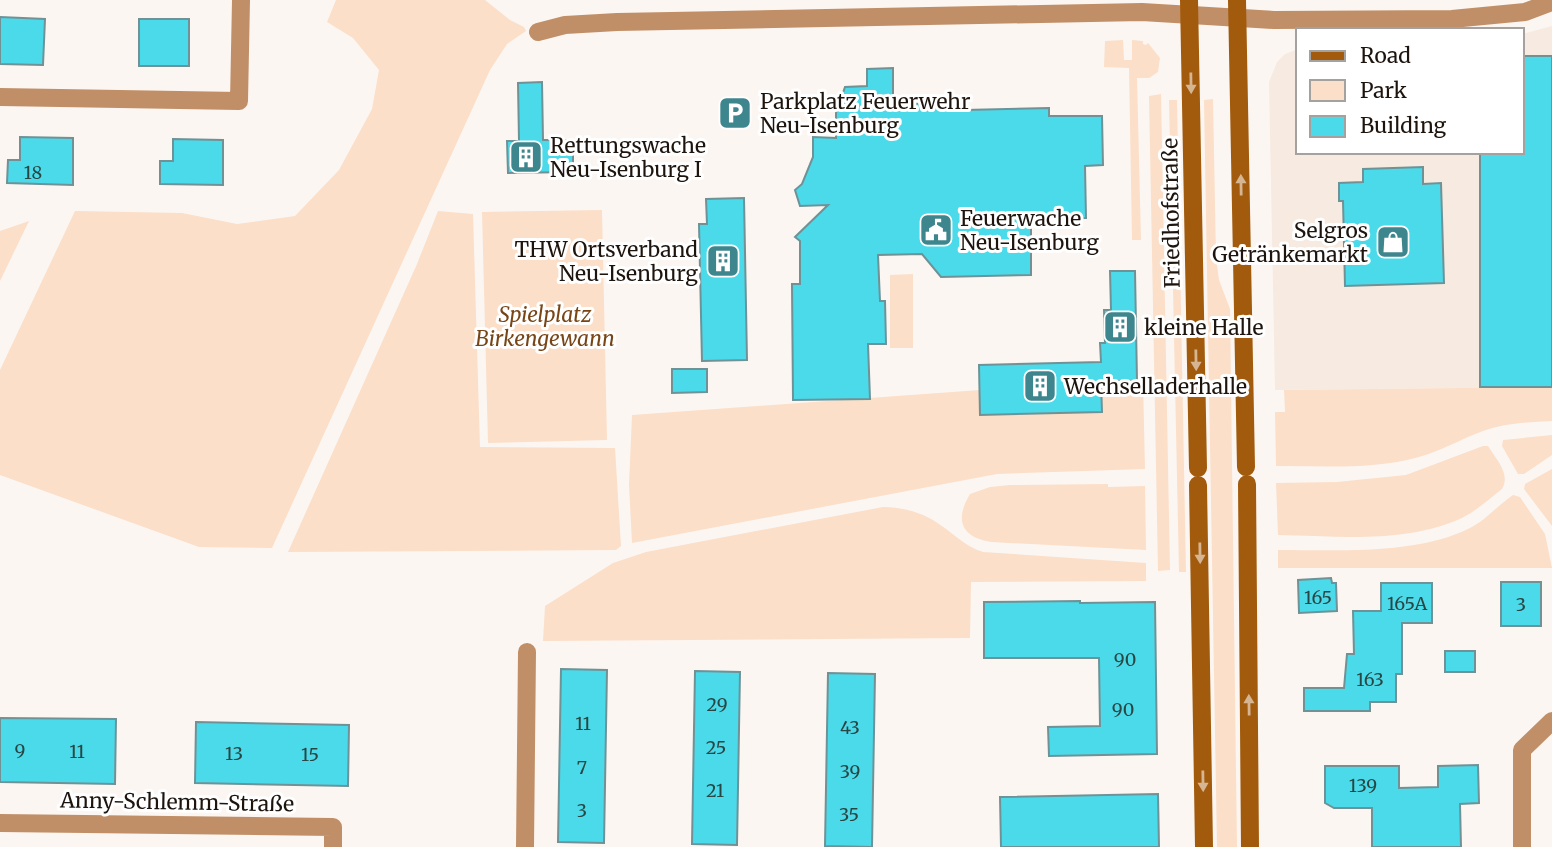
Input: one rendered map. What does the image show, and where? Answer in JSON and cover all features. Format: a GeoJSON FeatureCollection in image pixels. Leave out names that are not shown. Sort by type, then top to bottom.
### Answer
{"type":"FeatureCollection","features":[{"type":"Feature","properties":{"kind":"main road","name":"Friedhofstraße"},"geometry":{"type":"LineString","coordinates":[[1189,8],[1204,847]]}},
{"type":"Feature","properties":{"kind":"main road"},"geometry":{"type":"LineString","coordinates":[[1237,9],[1250,847]]}},
{"type":"Feature","properties":{"kind":"street"},"geometry":{"type":"LineString","coordinates":[[0,97],[239,101],[241,0]]}},
{"type":"Feature","properties":{"kind":"street"},"geometry":{"type":"LineString","coordinates":[[538,32],[565,25],[617,22],[1142,12],[1189,8],[1474,18],[1525,12],[1552,2]]}},
{"type":"Feature","properties":{"kind":"street"},"geometry":{"type":"LineString","coordinates":[[525,847],[527,652]]}},
{"type":"Feature","properties":{"kind":"street"},"geometry":{"type":"LineString","coordinates":[[1522,847],[1522,750],[1552,721]]}},
{"type":"Feature","properties":{"kind":"street","name":"Anny-Schlemm-Straße"},"geometry":{"type":"LineString","coordinates":[[0,823],[333,827],[333,847]]}},
{"type":"Feature","properties":{"kind":"shaded area"},"geometry":{"type":"Polygon","coordinates":[[[1552,26],[1552,387],[1275,390],[1269,82],[1277,62],[1285,54],[1296,50],[1296,154],[1524,154],[1524,33],[1552,26]]]}},
{"type":"Feature","properties":{"kind":"green space"},"geometry":{"type":"Polygon","coordinates":[[[336,0],[485,0],[526,31],[507,44],[490,70],[272,548],[199,547],[0,475],[0,370],[75,211],[182,213],[237,224],[295,216],[339,170],[372,109],[379,70],[353,38],[327,22],[336,0]]]}},
{"type":"Feature","properties":{"kind":"green space"},"geometry":{"type":"Polygon","coordinates":[[[1123,40],[1124,60],[1132,60],[1132,40],[1143,41],[1146,45],[1148,43],[1160,58],[1158,72],[1149,78],[1137,78],[1141,240],[1132,240],[1129,68],[1104,67],[1105,41],[1123,40]]]}},
{"type":"Feature","properties":{"kind":"green space"},"geometry":{"type":"Polygon","coordinates":[[[1161,94],[1170,570],[1158,571],[1149,96],[1161,94]]]}},
{"type":"Feature","properties":{"kind":"green space"},"geometry":{"type":"Polygon","coordinates":[[[1213,99],[1216,257],[1219,280],[1230,309],[1237,847],[1217,847],[1204,100],[1213,99]]]}},
{"type":"Feature","properties":{"kind":"green space"},"geometry":{"type":"Polygon","coordinates":[[[1169,100],[1177,100],[1186,572],[1179,572],[1169,100]]]}},
{"type":"Feature","properties":{"kind":"green space","name":"Spielplatz Birkengewann"},"geometry":{"type":"Polygon","coordinates":[[[602,210],[607,440],[488,443],[482,212],[602,210]]]}},
{"type":"Feature","properties":{"kind":"green space"},"geometry":{"type":"Polygon","coordinates":[[[438,211],[473,214],[480,447],[615,448],[621,546],[616,550],[288,552],[417,264],[438,211]]]}},
{"type":"Feature","properties":{"kind":"green space"},"geometry":{"type":"Polygon","coordinates":[[[29,221],[0,281],[0,231],[29,221]]]}},
{"type":"Feature","properties":{"kind":"green space"},"geometry":{"type":"Polygon","coordinates":[[[913,274],[913,348],[890,348],[890,275],[913,274]]]}},
{"type":"Feature","properties":{"kind":"green space"},"geometry":{"type":"Polygon","coordinates":[[[1101,381],[1143,381],[1145,469],[997,474],[632,543],[629,485],[632,415],[980,390],[981,415],[1101,412],[1101,381]]]}},
{"type":"Feature","properties":{"kind":"green space"},"geometry":{"type":"Polygon","coordinates":[[[1552,387],[1552,421],[1491,428],[1427,454],[1384,464],[1276,466],[1275,412],[1285,412],[1284,390],[1552,387]]]}},
{"type":"Feature","properties":{"kind":"green space"},"geometry":{"type":"Polygon","coordinates":[[[1552,435],[1552,455],[1524,474],[1518,474],[1502,446],[1503,440],[1552,435]]]}},
{"type":"Feature","properties":{"kind":"green space"},"geometry":{"type":"Polygon","coordinates":[[[1488,446],[1498,461],[1504,472],[1504,483],[1502,489],[1462,518],[1418,532],[1395,535],[1278,535],[1276,483],[1337,482],[1406,475],[1488,446]]]}},
{"type":"Feature","properties":{"kind":"green space"},"geometry":{"type":"Polygon","coordinates":[[[1552,469],[1552,526],[1524,489],[1525,484],[1552,469]]]}},
{"type":"Feature","properties":{"kind":"green space"},"geometry":{"type":"Polygon","coordinates":[[[1108,484],[1108,487],[1145,486],[1146,550],[991,542],[973,536],[963,526],[963,511],[970,494],[990,487],[1108,484]]]}},
{"type":"Feature","properties":{"kind":"green space"},"geometry":{"type":"Polygon","coordinates":[[[1513,495],[1520,497],[1545,534],[1552,568],[1278,568],[1278,550],[1376,549],[1426,543],[1449,537],[1476,525],[1513,495]]]}},
{"type":"Feature","properties":{"kind":"green space"},"geometry":{"type":"Polygon","coordinates":[[[883,507],[924,515],[983,552],[1146,563],[1146,581],[971,582],[970,638],[543,641],[545,606],[613,563],[646,552],[883,507]]]}},
{"type":"Feature","properties":{"kind":"building"},"geometry":{"type":"Polygon","coordinates":[[[0,17],[45,19],[43,65],[0,64],[0,17]]]}},
{"type":"Feature","properties":{"kind":"building"},"geometry":{"type":"Polygon","coordinates":[[[139,19],[189,19],[189,66],[139,66],[139,19]]]}},
{"type":"Feature","properties":{"kind":"building"},"geometry":{"type":"Polygon","coordinates":[[[1524,56],[1552,56],[1552,387],[1480,387],[1480,154],[1524,154],[1524,56]]]}},
{"type":"Feature","properties":{"kind":"building"},"geometry":{"type":"Polygon","coordinates":[[[893,68],[893,104],[963,103],[964,110],[1049,108],[1049,116],[1102,116],[1103,165],[1085,166],[1086,218],[1031,219],[1031,275],[941,277],[922,254],[878,255],[880,301],[885,301],[886,344],[868,344],[870,399],[793,400],[792,284],[800,284],[800,241],[795,237],[828,205],[800,206],[795,190],[802,184],[813,157],[813,137],[836,138],[836,113],[845,87],[867,86],[867,69],[893,68]]]}},
{"type":"Feature","properties":{"kind":"building"},"geometry":{"type":"Polygon","coordinates":[[[542,82],[543,140],[573,140],[573,172],[508,173],[507,141],[519,141],[518,83],[542,82]]]}},
{"type":"Feature","properties":{"kind":"building"},"geometry":{"type":"Polygon","coordinates":[[[20,137],[73,138],[73,185],[7,183],[8,160],[20,160],[20,137]]]}},
{"type":"Feature","properties":{"kind":"building"},"geometry":{"type":"Polygon","coordinates":[[[173,139],[223,140],[223,185],[160,184],[160,161],[173,161],[173,139]]]}},
{"type":"Feature","properties":{"kind":"building","name":"Selgros Getränkemarkt"},"geometry":{"type":"Polygon","coordinates":[[[1423,167],[1423,184],[1441,183],[1444,283],[1345,286],[1343,201],[1339,201],[1339,183],[1363,182],[1363,169],[1423,167]]]}},
{"type":"Feature","properties":{"kind":"building","name":"THW Ortsverband Neu-Isenburg"},"geometry":{"type":"Polygon","coordinates":[[[744,198],[747,360],[702,361],[699,224],[707,224],[706,199],[744,198]]]}},
{"type":"Feature","properties":{"kind":"building","name":"Wechselladerhalle"},"geometry":{"type":"Polygon","coordinates":[[[1110,271],[1135,271],[1137,381],[1101,381],[1102,412],[980,415],[979,365],[1101,362],[1100,343],[1105,343],[1104,310],[1111,310],[1110,271]]]}},
{"type":"Feature","properties":{"kind":"building"},"geometry":{"type":"Polygon","coordinates":[[[672,369],[707,369],[707,392],[672,393],[672,369]]]}},
{"type":"Feature","properties":{"kind":"building"},"geometry":{"type":"Polygon","coordinates":[[[1331,578],[1332,583],[1336,583],[1337,611],[1299,613],[1298,580],[1331,578]]]}},
{"type":"Feature","properties":{"kind":"building"},"geometry":{"type":"Polygon","coordinates":[[[1501,582],[1541,582],[1541,626],[1501,626],[1501,582]]]}},
{"type":"Feature","properties":{"kind":"building"},"geometry":{"type":"Polygon","coordinates":[[[1381,583],[1432,583],[1432,623],[1402,623],[1402,674],[1396,674],[1396,702],[1370,702],[1370,711],[1304,711],[1304,688],[1344,688],[1347,654],[1354,654],[1353,611],[1381,611],[1381,583]]]}},
{"type":"Feature","properties":{"kind":"building"},"geometry":{"type":"Polygon","coordinates":[[[984,602],[1155,602],[1157,754],[1049,756],[1048,727],[1100,726],[1099,658],[984,658],[984,602]]]}},
{"type":"Feature","properties":{"kind":"building"},"geometry":{"type":"Polygon","coordinates":[[[1445,651],[1475,651],[1475,672],[1445,672],[1445,651]]]}},
{"type":"Feature","properties":{"kind":"building"},"geometry":{"type":"Polygon","coordinates":[[[561,669],[607,670],[604,843],[558,842],[561,669]]]}},
{"type":"Feature","properties":{"kind":"building"},"geometry":{"type":"Polygon","coordinates":[[[695,671],[740,672],[737,845],[692,844],[695,671]]]}},
{"type":"Feature","properties":{"kind":"building"},"geometry":{"type":"Polygon","coordinates":[[[828,673],[875,674],[872,847],[825,846],[828,673]]]}},
{"type":"Feature","properties":{"kind":"building"},"geometry":{"type":"Polygon","coordinates":[[[0,718],[116,719],[115,784],[0,782],[0,718]]]}},
{"type":"Feature","properties":{"kind":"building"},"geometry":{"type":"Polygon","coordinates":[[[196,722],[349,725],[348,786],[195,783],[196,722]]]}},
{"type":"Feature","properties":{"kind":"building"},"geometry":{"type":"Polygon","coordinates":[[[1478,765],[1479,803],[1460,804],[1461,847],[1372,847],[1372,808],[1334,808],[1325,803],[1325,766],[1399,766],[1399,788],[1438,787],[1438,766],[1478,765]]]}},
{"type":"Feature","properties":{"kind":"building"},"geometry":{"type":"Polygon","coordinates":[[[1158,794],[1159,847],[1001,847],[1000,797],[1158,794]]]}},
{"type":"Feature","properties":{"kind":"place","name":"Parkplatz Feuerwehr Neu-Isenburg"},"geometry":{"type":"Point","coordinates":[735,113]}},
{"type":"Feature","properties":{"kind":"place","name":"Rettungswache Neu-Isenburg I"},"geometry":{"type":"Point","coordinates":[526,157]}},
{"type":"Feature","properties":{"kind":"place","name":"Feuerwache Neu-Isenburg"},"geometry":{"type":"Point","coordinates":[936,230]}},
{"type":"Feature","properties":{"kind":"place","name":"Selgros Getränkemarkt"},"geometry":{"type":"Point","coordinates":[1393,242]}},
{"type":"Feature","properties":{"kind":"place","name":"THW Ortsverband Neu-Isenburg"},"geometry":{"type":"Point","coordinates":[723,261]}},
{"type":"Feature","properties":{"kind":"place","name":"kleine Halle"},"geometry":{"type":"Point","coordinates":[1120,327]}},
{"type":"Feature","properties":{"kind":"place","name":"Wechselladerhalle"},"geometry":{"type":"Point","coordinates":[1040,386]}}]}
